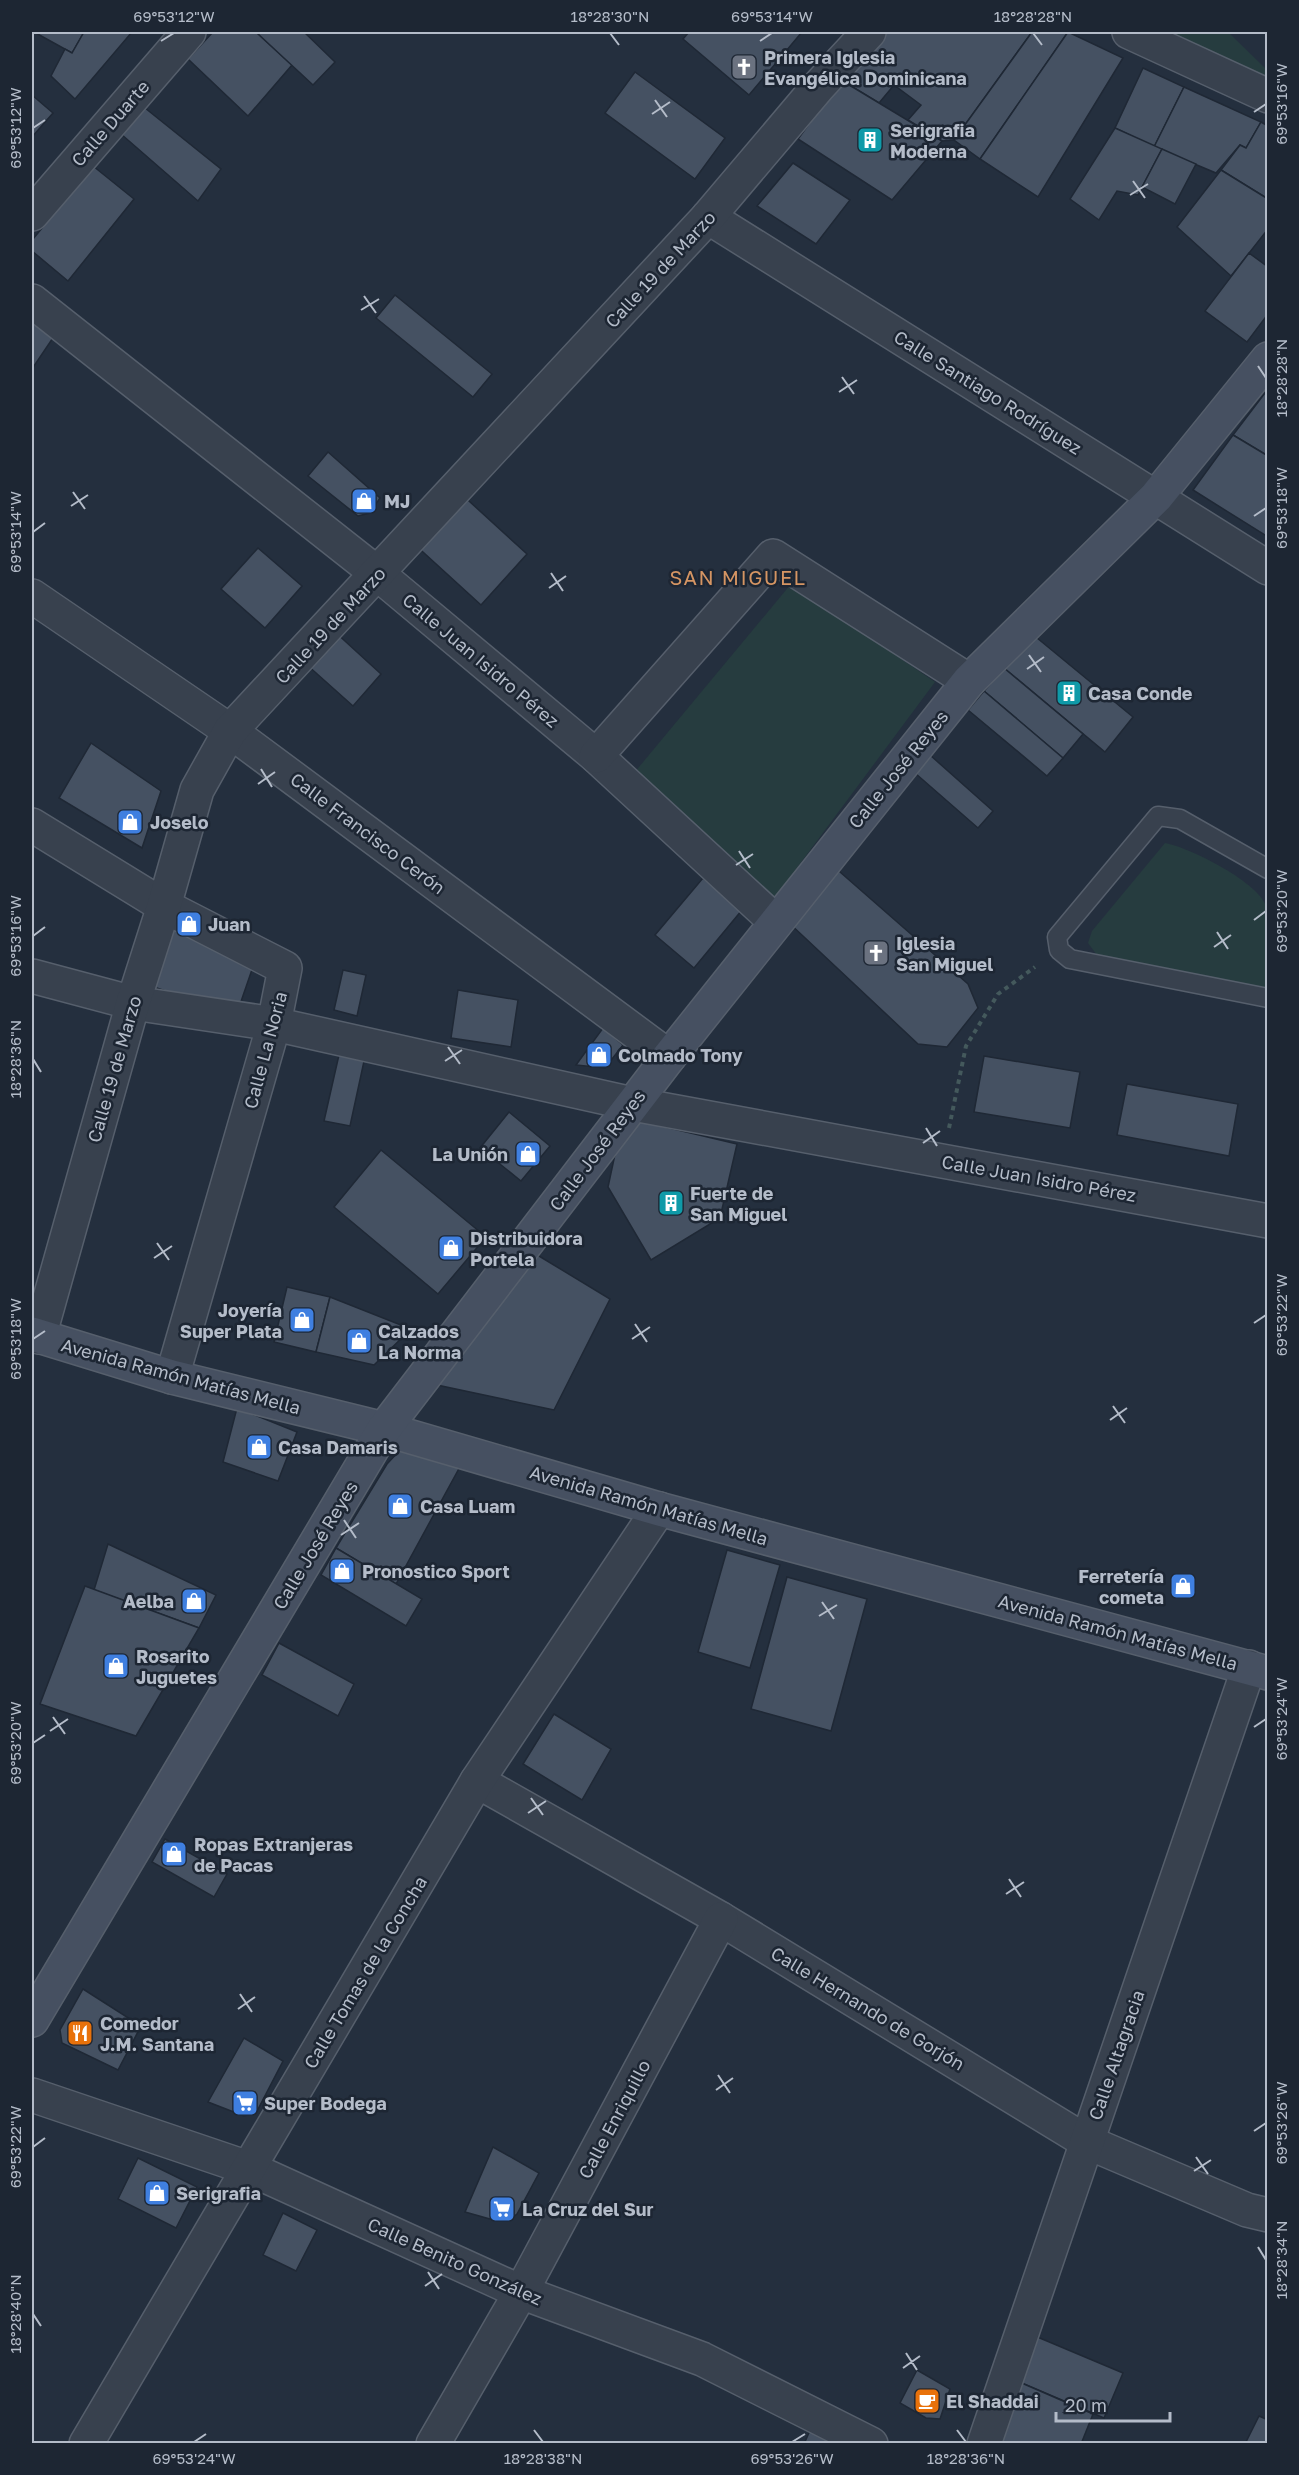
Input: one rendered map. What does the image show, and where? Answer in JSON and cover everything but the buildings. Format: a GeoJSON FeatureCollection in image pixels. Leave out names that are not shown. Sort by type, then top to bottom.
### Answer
{"type":"FeatureCollection","features":[{"type":"Feature","properties":{"kind":"main road","name":"Calle José Reyes"},"geometry":{"type":"LineString","coordinates":[[32,2020],[384,1429],[669,1057],[969,681],[1156,497],[1268,359]]}},
{"type":"Feature","properties":{"kind":"main road","name":"Avenida Ramón Matías Mella"},"geometry":{"type":"LineString","coordinates":[[34,1342],[384,1429],[658,1509],[1258,1670]]}},
{"type":"Feature","properties":{"kind":"street","name":"Calle Duarte"},"geometry":{"type":"LineString","coordinates":[[32,214],[189,32]]}},
{"type":"Feature","properties":{"kind":"street","name":"Calle 19 de Marzo"},"geometry":{"type":"LineString","coordinates":[[34,1342],[197,790],[230,731],[708,217],[818,87],[869,32]]}},
{"type":"Feature","properties":{"kind":"street"},"geometry":{"type":"LineString","coordinates":[[1129,32],[1268,96]]}},
{"type":"Feature","properties":{"kind":"street","name":"Calle Santiago Rodríguez"},"geometry":{"type":"LineString","coordinates":[[708,217],[1268,568]]}},
{"type":"Feature","properties":{"kind":"street","name":"Calle Juan Isidro Pérez"},"geometry":{"type":"LineString","coordinates":[[32,301],[378,574],[596,756],[776,922]]}},
{"type":"Feature","properties":{"kind":"street"},"geometry":{"type":"LineString","coordinates":[[596,756],[772,556],[969,681]]}},
{"type":"Feature","properties":{"kind":"street","name":"Calle Francisco Cerón"},"geometry":{"type":"LineString","coordinates":[[32,596],[230,731],[669,1057]]}},
{"type":"Feature","properties":{"kind":"street","name":"Calle La Noria"},"geometry":{"type":"LineString","coordinates":[[32,825],[164,906],[285,968],[274,1024],[172,1377]]}},
{"type":"Feature","properties":{"kind":"street","name":"Calle Juan Isidro Pérez"},"geometry":{"type":"LineString","coordinates":[[32,976],[133,1003],[274,1024],[633,1104],[943,1161],[1267,1214]]}},
{"type":"Feature","properties":{"kind":"street","name":"Calle Tomas de la Concha"},"geometry":{"type":"LineString","coordinates":[[86,2444],[477,1781],[658,1509]]}},
{"type":"Feature","properties":{"kind":"street","name":"Calle Altagracia"},"geometry":{"type":"LineString","coordinates":[[984,2444],[1087,2142],[1258,1670]]}},
{"type":"Feature","properties":{"kind":"street","name":"Calle Hernando de Gorjón"},"geometry":{"type":"LineString","coordinates":[[477,1781],[721,1919],[1087,2142],[1247,2210],[1268,2215]]}},
{"type":"Feature","properties":{"kind":"street","name":"Calle Enriquillo"},"geometry":{"type":"LineString","coordinates":[[433,2444],[521,2292],[721,1919]]}},
{"type":"Feature","properties":{"kind":"street","name":"Calle Benito González"},"geometry":{"type":"LineString","coordinates":[[32,2095],[248,2168],[521,2292],[702,2359],[871,2444]]}},
{"type":"Feature","properties":{"kind":"lane"},"geometry":{"type":"LineString","coordinates":[[1268,869],[1180,819],[1158,816],[1057,937],[1059,950],[1070,959],[1268,998]]}},
{"type":"Feature","properties":{"kind":"path"},"geometry":{"type":"LineString","coordinates":[[943,1161],[966,1047],[998,994],[1059,950]]}},
{"type":"Feature","properties":{"kind":"green space"},"geometry":{"type":"Polygon","coordinates":[[[1160,32],[1228,32],[1267,70],[1267,84],[1160,32]]]}},
{"type":"Feature","properties":{"kind":"green space"},"geometry":{"type":"Polygon","coordinates":[[[791,584],[935,682],[773,900],[634,773],[791,584]]]}},
{"type":"Feature","properties":{"kind":"green space"},"geometry":{"type":"Polygon","coordinates":[[[1165,843],[1190,851],[1224,868],[1253,889],[1262,899],[1267,909],[1269,927],[1267,988],[1260,990],[1097,955],[1088,943],[1092,931],[1165,843]]]}},
{"type":"Feature","properties":{"kind":"place","name":"Primera Iglesia Evangélica Dominicana"},"geometry":{"type":"Point","coordinates":[744,67]}},
{"type":"Feature","properties":{"kind":"place","name":"Serigrafia Moderna"},"geometry":{"type":"Point","coordinates":[870,140]}},
{"type":"Feature","properties":{"kind":"place","name":"MJ"},"geometry":{"type":"Point","coordinates":[364,501]}},
{"type":"Feature","properties":{"kind":"place","name":"Casa Conde"},"geometry":{"type":"Point","coordinates":[1069,693]}},
{"type":"Feature","properties":{"kind":"place","name":"Joselo"},"geometry":{"type":"Point","coordinates":[130,822]}},
{"type":"Feature","properties":{"kind":"place","name":"Juan"},"geometry":{"type":"Point","coordinates":[189,924]}},
{"type":"Feature","properties":{"kind":"place","name":"Iglesia San Miguel"},"geometry":{"type":"Point","coordinates":[876,953]}},
{"type":"Feature","properties":{"kind":"place","name":"Colmado Tony"},"geometry":{"type":"Point","coordinates":[599,1055]}},
{"type":"Feature","properties":{"kind":"place","name":"La Unión"},"geometry":{"type":"Point","coordinates":[528,1154]}},
{"type":"Feature","properties":{"kind":"place","name":"Fuerte de San Miguel"},"geometry":{"type":"Point","coordinates":[671,1203]}},
{"type":"Feature","properties":{"kind":"place","name":"Distribuidora Portela"},"geometry":{"type":"Point","coordinates":[451,1248]}},
{"type":"Feature","properties":{"kind":"place","name":"Joyería Super Plata"},"geometry":{"type":"Point","coordinates":[302,1320]}},
{"type":"Feature","properties":{"kind":"place","name":"Calzados La Norma"},"geometry":{"type":"Point","coordinates":[359,1341]}},
{"type":"Feature","properties":{"kind":"place","name":"Casa Damaris"},"geometry":{"type":"Point","coordinates":[259,1447]}},
{"type":"Feature","properties":{"kind":"place","name":"Casa Luam"},"geometry":{"type":"Point","coordinates":[400,1506]}},
{"type":"Feature","properties":{"kind":"place","name":"Pronostico Sport"},"geometry":{"type":"Point","coordinates":[342,1571]}},
{"type":"Feature","properties":{"kind":"place","name":"Ferretería cometa"},"geometry":{"type":"Point","coordinates":[1183,1586]}},
{"type":"Feature","properties":{"kind":"place","name":"Aelba"},"geometry":{"type":"Point","coordinates":[194,1601]}},
{"type":"Feature","properties":{"kind":"place","name":"Rosarito Juguetes"},"geometry":{"type":"Point","coordinates":[116,1666]}},
{"type":"Feature","properties":{"kind":"place","name":"Ropas Extranjeras de Pacas"},"geometry":{"type":"Point","coordinates":[174,1854]}},
{"type":"Feature","properties":{"kind":"place","name":"Comedor J.M. Santana"},"geometry":{"type":"Point","coordinates":[80,2033]}},
{"type":"Feature","properties":{"kind":"place","name":"Super Bodega"},"geometry":{"type":"Point","coordinates":[245,2103]}},
{"type":"Feature","properties":{"kind":"place","name":"Serigrafia"},"geometry":{"type":"Point","coordinates":[157,2193]}},
{"type":"Feature","properties":{"kind":"place","name":"La Cruz del Sur"},"geometry":{"type":"Point","coordinates":[502,2209]}},
{"type":"Feature","properties":{"kind":"place","name":"El Shaddai"},"geometry":{"type":"Point","coordinates":[927,2401]}},
{"type":"Feature","properties":{"kind":"district","name":"SAN MIGUEL"},"geometry":{"type":"Point","coordinates":[738,577]}}]}
